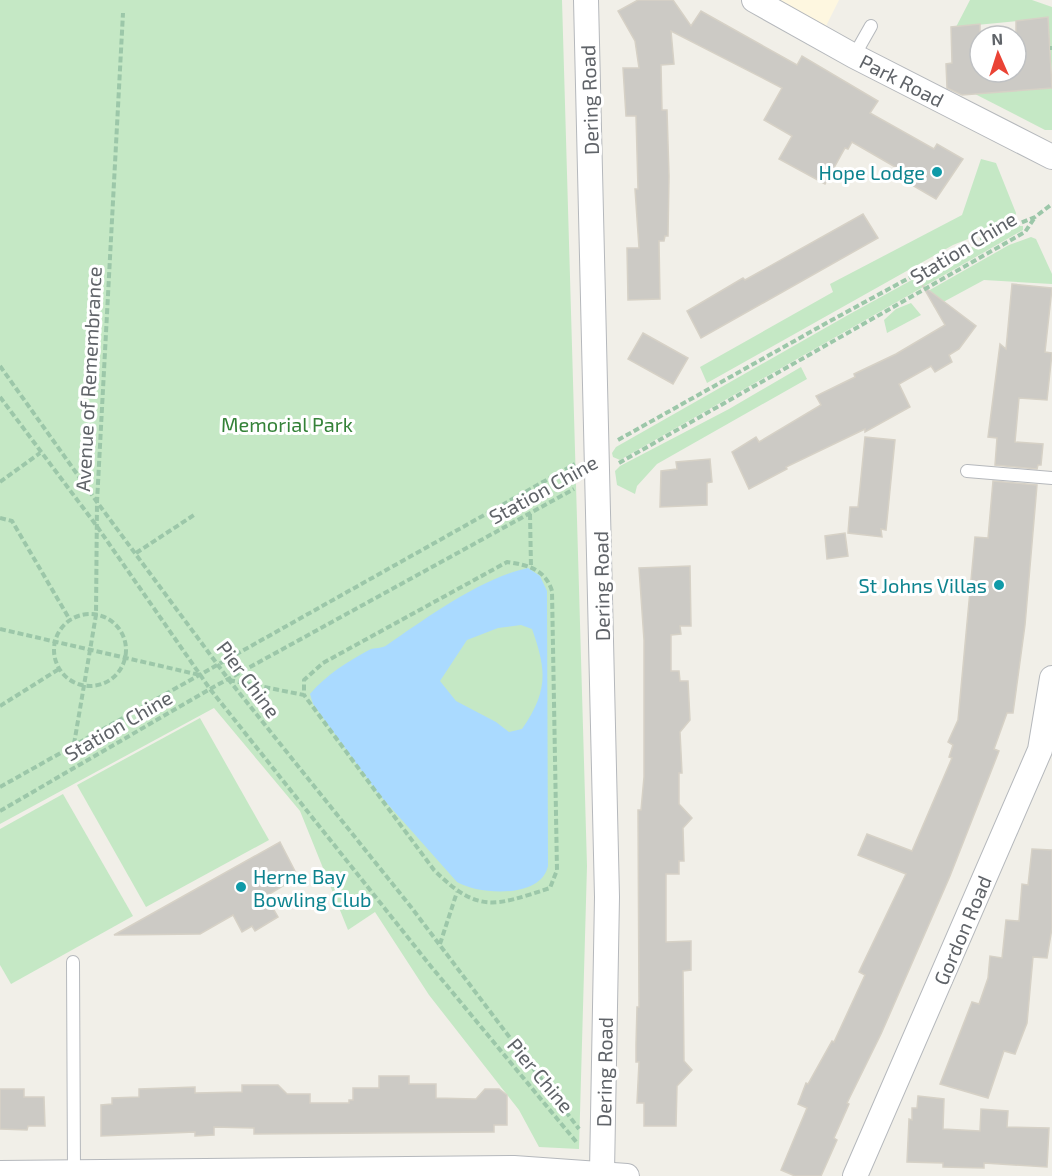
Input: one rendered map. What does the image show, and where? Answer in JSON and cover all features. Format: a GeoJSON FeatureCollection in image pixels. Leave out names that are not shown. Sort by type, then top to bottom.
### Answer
{"type":"FeatureCollection","features":[{"type":"Feature","properties":{"kind":"street","name":"Dering Road"},"geometry":{"type":"LineString","coordinates":[[586,0],[599,451],[607,897],[602,1172]]}},
{"type":"Feature","properties":{"kind":"street","name":"Park Road"},"geometry":{"type":"LineString","coordinates":[[754,0],[854,56],[1052,157]]}},
{"type":"Feature","properties":{"kind":"street","name":"Gordon Road"},"geometry":{"type":"LineString","coordinates":[[855,1176],[1040,750],[1052,678]]}},
{"type":"Feature","properties":{"kind":"street"},"geometry":{"type":"LineString","coordinates":[[0,1173],[514,1168],[602,1172],[627,1176]]}},
{"type":"Feature","properties":{"kind":"lane"},"geometry":{"type":"LineString","coordinates":[[854,56],[871,26]]}},
{"type":"Feature","properties":{"kind":"lane"},"geometry":{"type":"LineString","coordinates":[[967,471],[1052,478]]}},
{"type":"Feature","properties":{"kind":"lane"},"geometry":{"type":"LineString","coordinates":[[73,962],[74,1172]]}},
{"type":"Feature","properties":{"kind":"path","name":"Avenue of Remembrance"},"geometry":{"type":"LineString","coordinates":[[74,745],[96,615],[97,502],[123,14]]}},
{"type":"Feature","properties":{"kind":"path"},"geometry":{"type":"LineString","coordinates":[[1035,216],[1052,204]]}},
{"type":"Feature","properties":{"kind":"path","name":"Station Chine"},"geometry":{"type":"LineString","coordinates":[[0,787],[966,247],[1035,216]]}},
{"type":"Feature","properties":{"kind":"path","name":"Station Chine"},"geometry":{"type":"LineString","coordinates":[[0,811],[210,689],[598,475],[1025,232],[1035,216]]}},
{"type":"Feature","properties":{"kind":"path","name":"Pier Chine"},"geometry":{"type":"LineString","coordinates":[[0,366],[229,680],[440,944],[584,1135]]}},
{"type":"Feature","properties":{"kind":"path","name":"Pier Chine"},"geometry":{"type":"LineString","coordinates":[[0,397],[96,525],[210,689],[429,964],[602,1172]]}},
{"type":"Feature","properties":{"kind":"path"},"geometry":{"type":"LineString","coordinates":[[0,482],[40,453]]}},
{"type":"Feature","properties":{"kind":"path"},"geometry":{"type":"LineString","coordinates":[[530,513],[531,567]]}},
{"type":"Feature","properties":{"kind":"path"},"geometry":{"type":"LineString","coordinates":[[136,553],[194,515]]}},
{"type":"Feature","properties":{"kind":"path"},"geometry":{"type":"LineString","coordinates":[[0,518],[12,521],[70,620]]}},
{"type":"Feature","properties":{"kind":"path"},"geometry":{"type":"LineString","coordinates":[[507,562],[531,567],[549,579],[552,591],[557,870],[550,888],[517,899],[487,904],[457,892],[434,870],[304,695],[304,680],[323,663],[507,562]]}},
{"type":"Feature","properties":{"kind":"path"},"geometry":{"type":"LineString","coordinates":[[87,614],[96,615],[116,625],[123,635],[125,658],[114,677],[105,683],[84,686],[73,682],[59,669],[54,654],[55,642],[70,620],[87,614]]}},
{"type":"Feature","properties":{"kind":"path"},"geometry":{"type":"LineString","coordinates":[[0,629],[200,675]]}},
{"type":"Feature","properties":{"kind":"path"},"geometry":{"type":"LineString","coordinates":[[0,706],[59,669]]}},
{"type":"Feature","properties":{"kind":"path"},"geometry":{"type":"LineString","coordinates":[[229,680],[304,695]]}},
{"type":"Feature","properties":{"kind":"path"},"geometry":{"type":"LineString","coordinates":[[440,944],[457,892]]}},
{"type":"Feature","properties":{"kind":"shaded area"},"geometry":{"type":"Polygon","coordinates":[[[773,0],[839,0],[825,28],[773,0]]]}},
{"type":"Feature","properties":{"kind":"green space","name":"Memorial Park"},"geometry":{"type":"Polygon","coordinates":[[[0,0],[562,0],[587,866],[579,1149],[539,1147],[519,1110],[429,995],[375,912],[348,930],[300,811],[214,708],[0,824],[0,0]]]}},
{"type":"Feature","properties":{"kind":"green space"},"geometry":{"type":"Polygon","coordinates":[[[970,0],[1032,0],[1052,7],[1052,76],[1048,18],[968,24],[956,27],[970,0]]]}},
{"type":"Feature","properties":{"kind":"green space"},"geometry":{"type":"Polygon","coordinates":[[[1052,88],[1052,130],[1045,130],[975,94],[1052,88]]]}},
{"type":"Feature","properties":{"kind":"green space"},"geometry":{"type":"Polygon","coordinates":[[[981,159],[996,163],[1016,213],[1015,220],[953,245],[707,383],[700,367],[833,292],[830,284],[962,215],[981,159]]]}},
{"type":"Feature","properties":{"kind":"green space"},"geometry":{"type":"Polygon","coordinates":[[[1023,226],[1023,230],[620,460],[613,457],[612,453],[616,447],[848,315],[972,247],[1023,226]]]}},
{"type":"Feature","properties":{"kind":"green space"},"geometry":{"type":"Polygon","coordinates":[[[1031,237],[1036,239],[1052,274],[1052,284],[984,280],[934,307],[928,291],[1009,245],[1031,237]]]}},
{"type":"Feature","properties":{"kind":"green space"},"geometry":{"type":"Polygon","coordinates":[[[911,303],[921,315],[887,333],[884,320],[896,309],[911,303]]]}},
{"type":"Feature","properties":{"kind":"green space"},"geometry":{"type":"Polygon","coordinates":[[[801,367],[807,379],[657,464],[637,486],[635,494],[617,485],[615,471],[620,466],[729,409],[801,367]]]}},
{"type":"Feature","properties":{"kind":"green space"},"geometry":{"type":"Polygon","coordinates":[[[200,718],[269,840],[146,907],[77,785],[200,718]]]}},
{"type":"Feature","properties":{"kind":"green space"},"geometry":{"type":"Polygon","coordinates":[[[63,794],[133,916],[11,984],[0,965],[0,829],[63,794]]]}},
{"type":"Feature","properties":{"kind":"water"},"geometry":{"type":"Polygon","coordinates":[[[528,568],[540,576],[547,591],[548,866],[543,877],[522,889],[480,890],[457,882],[377,792],[313,704],[310,694],[330,674],[353,659],[369,650],[385,646],[454,600],[510,573],[528,568]],[[521,625],[498,628],[467,640],[440,681],[456,701],[496,722],[509,732],[522,729],[531,716],[541,692],[542,669],[532,629],[521,625]]]}},
{"type":"Feature","properties":{"kind":"building"},"geometry":{"type":"Polygon","coordinates":[[[638,0],[673,0],[691,26],[701,11],[797,65],[802,56],[878,101],[870,113],[934,149],[937,144],[963,159],[936,199],[912,185],[916,179],[852,142],[848,149],[845,148],[825,184],[779,159],[792,136],[764,120],[782,88],[671,31],[674,64],[661,65],[662,110],[667,110],[669,176],[668,236],[665,236],[664,241],[659,241],[660,299],[628,300],[627,248],[639,248],[635,189],[638,189],[636,116],[626,116],[623,68],[639,68],[635,41],[618,11],[638,0]]]}},
{"type":"Feature","properties":{"kind":"building"},"geometry":{"type":"Polygon","coordinates":[[[1048,17],[1052,88],[962,95],[947,88],[946,64],[952,63],[951,27],[968,25],[968,84],[1028,84],[1028,24],[1016,24],[1016,21],[1048,17]]]}},
{"type":"Feature","properties":{"kind":"building"},"geometry":{"type":"Polygon","coordinates":[[[863,214],[878,238],[701,338],[687,311],[743,278],[745,280],[863,214]]]}},
{"type":"Feature","properties":{"kind":"building"},"geometry":{"type":"Polygon","coordinates":[[[1012,284],[1052,288],[1045,352],[1052,353],[1047,400],[1019,398],[1015,442],[1043,444],[1041,465],[1038,465],[1037,469],[995,465],[997,438],[988,437],[1000,344],[1006,349],[1012,284]]]}},
{"type":"Feature","properties":{"kind":"building"},"geometry":{"type":"Polygon","coordinates":[[[922,285],[976,326],[959,349],[949,355],[952,362],[935,372],[931,366],[899,384],[910,407],[865,432],[865,429],[786,467],[787,469],[749,489],[732,452],[756,437],[759,442],[821,405],[816,396],[855,377],[854,374],[896,354],[945,325],[922,285]]]}},
{"type":"Feature","properties":{"kind":"building"},"geometry":{"type":"Polygon","coordinates":[[[643,333],[688,358],[673,384],[628,359],[643,333]]]}},
{"type":"Feature","properties":{"kind":"building"},"geometry":{"type":"Polygon","coordinates":[[[865,437],[895,440],[886,530],[881,529],[882,537],[848,533],[850,507],[858,507],[865,437]]]}},
{"type":"Feature","properties":{"kind":"building"},"geometry":{"type":"Polygon","coordinates":[[[710,459],[712,482],[707,483],[707,505],[660,507],[661,471],[677,469],[676,462],[710,459]]]}},
{"type":"Feature","properties":{"kind":"building"},"geometry":{"type":"Polygon","coordinates":[[[993,481],[1037,485],[1025,625],[1013,713],[1007,713],[994,749],[999,751],[950,876],[881,1034],[847,1103],[849,1104],[834,1138],[837,1140],[821,1176],[795,1176],[781,1170],[807,1108],[798,1104],[806,1083],[808,1084],[832,1041],[834,1042],[865,975],[859,972],[906,874],[858,855],[867,834],[912,851],[952,758],[949,757],[953,745],[948,742],[958,720],[975,537],[988,538],[993,481]]]}},
{"type":"Feature","properties":{"kind":"building"},"geometry":{"type":"Polygon","coordinates":[[[845,533],[848,556],[827,559],[825,536],[845,533]]]}},
{"type":"Feature","properties":{"kind":"building"},"geometry":{"type":"Polygon","coordinates":[[[690,566],[691,626],[680,626],[681,634],[671,635],[671,671],[679,671],[680,681],[688,681],[690,720],[680,732],[682,773],[679,773],[679,804],[692,818],[683,828],[684,861],[679,861],[679,874],[666,874],[666,942],[691,941],[691,970],[683,971],[684,1061],[692,1070],[677,1086],[676,1126],[644,1126],[644,1103],[637,1103],[639,1062],[636,1062],[637,1007],[639,1007],[638,810],[641,810],[644,777],[644,640],[639,568],[690,566]]]}},
{"type":"Feature","properties":{"kind":"building","name":"Herne Bay Bowling Club"},"geometry":{"type":"Polygon","coordinates":[[[280,842],[298,877],[266,896],[278,917],[255,931],[252,926],[242,932],[233,915],[200,934],[114,935],[280,842]]]}},
{"type":"Feature","properties":{"kind":"building"},"geometry":{"type":"Polygon","coordinates":[[[1032,849],[1052,850],[1052,928],[1047,958],[1033,957],[1027,1023],[1015,1054],[1004,1051],[988,1098],[940,1084],[972,1002],[979,1004],[988,978],[990,956],[1002,958],[1006,920],[1019,921],[1022,884],[1028,885],[1032,849]]]}},
{"type":"Feature","properties":{"kind":"building"},"geometry":{"type":"Polygon","coordinates":[[[379,1076],[409,1076],[409,1084],[436,1084],[436,1098],[476,1099],[485,1089],[499,1089],[507,1095],[507,1125],[494,1125],[494,1132],[254,1134],[254,1128],[214,1127],[214,1135],[195,1136],[195,1132],[101,1136],[101,1105],[112,1104],[112,1098],[139,1097],[139,1089],[195,1087],[195,1093],[242,1092],[242,1085],[278,1085],[287,1094],[310,1094],[310,1103],[349,1103],[349,1100],[353,1100],[353,1088],[379,1088],[379,1076]]]}},
{"type":"Feature","properties":{"kind":"building"},"geometry":{"type":"Polygon","coordinates":[[[0,1089],[24,1089],[24,1097],[44,1097],[45,1126],[28,1126],[27,1130],[0,1129],[0,1089]]]}},
{"type":"Feature","properties":{"kind":"building"},"geometry":{"type":"Polygon","coordinates":[[[918,1096],[944,1099],[943,1129],[980,1131],[981,1109],[1008,1111],[1007,1127],[1049,1128],[1047,1167],[984,1163],[984,1168],[943,1167],[943,1163],[907,1162],[909,1119],[912,1120],[912,1108],[917,1108],[918,1096]]]}},
{"type":"Feature","properties":{"kind":"place","name":"Hope Lodge"},"geometry":{"type":"Point","coordinates":[937,172]}},
{"type":"Feature","properties":{"kind":"place","name":"St Johns Villas"},"geometry":{"type":"Point","coordinates":[999,585]}},
{"type":"Feature","properties":{"kind":"place","name":"Herne Bay Bowling Club"},"geometry":{"type":"Point","coordinates":[241,887]}}]}
